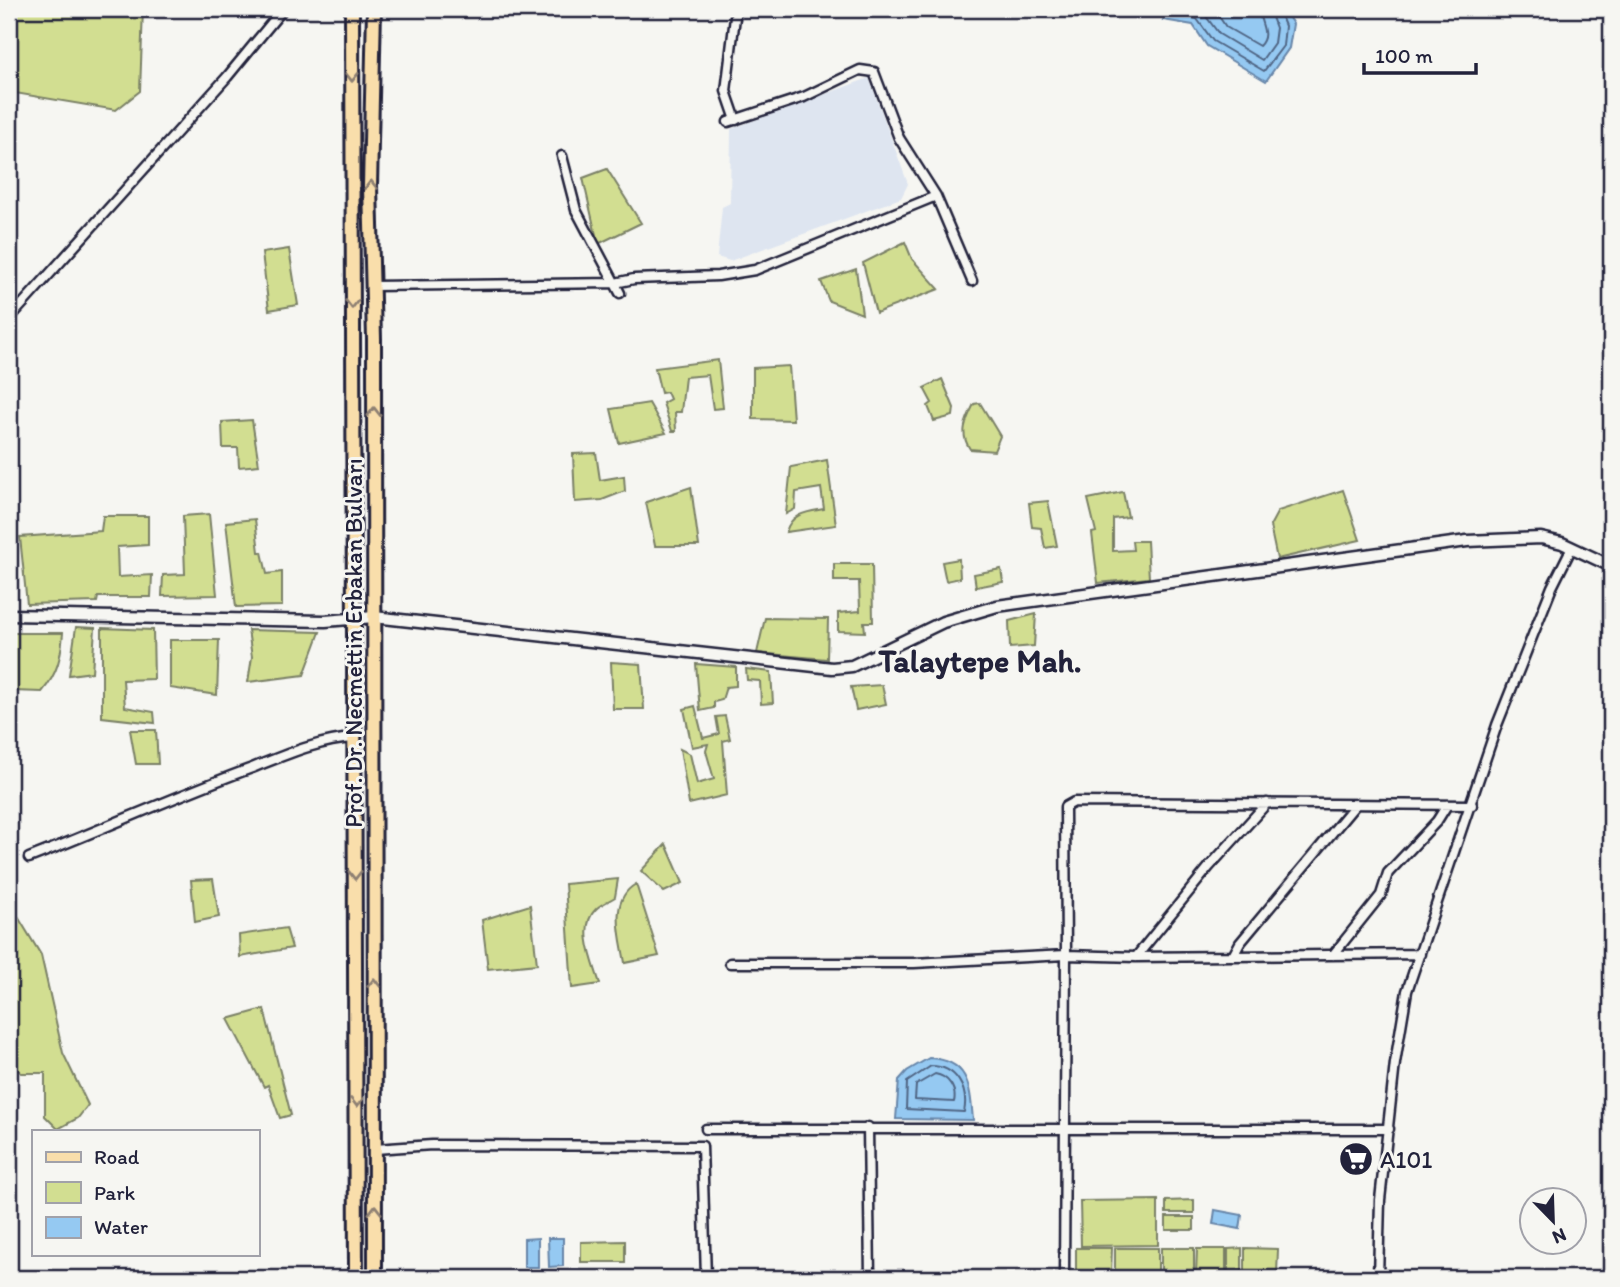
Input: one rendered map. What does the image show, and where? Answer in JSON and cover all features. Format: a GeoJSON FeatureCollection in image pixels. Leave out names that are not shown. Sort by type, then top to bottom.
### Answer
{"type":"FeatureCollection","features":[{"type":"Feature","properties":{"kind":"main road","name":"Prof. Dr. Necmettin Erbakan Bulvarı"},"geometry":{"type":"LineString","coordinates":[[352,9],[356,1278]]}},
{"type":"Feature","properties":{"kind":"main road","name":"Prof. Dr. Necmettin Erbakan Bulvarı"},"geometry":{"type":"LineString","coordinates":[[374,9],[370,187],[375,1278]]}},
{"type":"Feature","properties":{"kind":"street"},"geometry":{"type":"LineString","coordinates":[[9,319],[226,77],[283,9]]}},
{"type":"Feature","properties":{"kind":"street"},"geometry":{"type":"LineString","coordinates":[[736,9],[726,92],[732,121],[804,97],[860,70],[869,69],[874,72],[900,138],[936,196],[972,281]]}},
{"type":"Feature","properties":{"kind":"street"},"geometry":{"type":"LineString","coordinates":[[562,156],[576,210],[620,293]]}},
{"type":"Feature","properties":{"kind":"street"},"geometry":{"type":"LineString","coordinates":[[372,286],[615,283],[634,279],[718,276],[755,270],[936,196]]}},
{"type":"Feature","properties":{"kind":"street"},"geometry":{"type":"LineString","coordinates":[[9,615],[325,621],[374,617],[832,668],[852,666],[943,622],[997,606],[1467,541],[1541,538],[1572,547],[1611,566]]}},
{"type":"Feature","properties":{"kind":"street"},"geometry":{"type":"LineString","coordinates":[[1378,1278],[1381,1200],[1395,1063],[1408,991],[1497,725],[1552,587],[1572,547]]}},
{"type":"Feature","properties":{"kind":"street"},"geometry":{"type":"LineString","coordinates":[[29,858],[180,794],[331,739],[354,738]]}},
{"type":"Feature","properties":{"kind":"street"},"geometry":{"type":"LineString","coordinates":[[1065,1278],[1066,955],[1063,812],[1069,803],[1472,805]]}},
{"type":"Feature","properties":{"kind":"street"},"geometry":{"type":"LineString","coordinates":[[1136,957],[1209,867],[1267,803]]}},
{"type":"Feature","properties":{"kind":"street"},"geometry":{"type":"LineString","coordinates":[[1233,956],[1240,943],[1356,804]]}},
{"type":"Feature","properties":{"kind":"street"},"geometry":{"type":"LineString","coordinates":[[1333,955],[1381,895],[1388,873],[1437,821],[1447,805]]}},
{"type":"Feature","properties":{"kind":"street"},"geometry":{"type":"LineString","coordinates":[[730,963],[914,963],[1066,955],[1136,957],[1420,954]]}},
{"type":"Feature","properties":{"kind":"street"},"geometry":{"type":"LineString","coordinates":[[868,1128],[870,1278]]}},
{"type":"Feature","properties":{"kind":"street"},"geometry":{"type":"LineString","coordinates":[[706,1129],[1389,1129]]}},
{"type":"Feature","properties":{"kind":"street"},"geometry":{"type":"LineString","coordinates":[[375,1149],[432,1145],[702,1146],[706,1278]]}},
{"type":"Feature","properties":{"kind":"shaded area"},"geometry":{"type":"Polygon","coordinates":[[[869,78],[908,184],[901,198],[730,261],[717,257],[722,207],[730,203],[731,129],[869,78]]]}},
{"type":"Feature","properties":{"kind":"green space"},"geometry":{"type":"Polygon","coordinates":[[[9,9],[143,9],[140,91],[116,110],[9,92],[9,9]]]}},
{"type":"Feature","properties":{"kind":"green space"},"geometry":{"type":"Polygon","coordinates":[[[607,169],[641,223],[598,244],[583,178],[607,169]]]}},
{"type":"Feature","properties":{"kind":"green space"},"geometry":{"type":"Polygon","coordinates":[[[905,242],[912,259],[939,289],[876,313],[863,263],[905,242]]]}},
{"type":"Feature","properties":{"kind":"green space"},"geometry":{"type":"Polygon","coordinates":[[[289,249],[298,305],[269,310],[262,253],[289,249]]]}},
{"type":"Feature","properties":{"kind":"green space"},"geometry":{"type":"Polygon","coordinates":[[[856,269],[862,314],[829,301],[821,281],[856,269]]]}},
{"type":"Feature","properties":{"kind":"green space"},"geometry":{"type":"Polygon","coordinates":[[[718,360],[723,408],[713,409],[708,375],[685,377],[681,412],[675,412],[676,431],[672,431],[663,403],[670,399],[667,392],[661,393],[655,368],[718,360]]]}},
{"type":"Feature","properties":{"kind":"green space"},"geometry":{"type":"Polygon","coordinates":[[[789,366],[793,420],[753,419],[753,368],[789,366]]]}},
{"type":"Feature","properties":{"kind":"green space"},"geometry":{"type":"Polygon","coordinates":[[[942,379],[954,408],[953,416],[934,421],[928,406],[932,403],[924,388],[942,379]]]}},
{"type":"Feature","properties":{"kind":"green space"},"geometry":{"type":"Polygon","coordinates":[[[649,403],[666,433],[619,443],[611,409],[649,403]]]}},
{"type":"Feature","properties":{"kind":"green space"},"geometry":{"type":"Polygon","coordinates":[[[980,403],[1000,436],[994,451],[970,449],[965,437],[968,416],[974,404],[980,403]]]}},
{"type":"Feature","properties":{"kind":"green space"},"geometry":{"type":"Polygon","coordinates":[[[252,420],[259,465],[239,467],[238,448],[223,448],[222,422],[252,420]]]}},
{"type":"Feature","properties":{"kind":"green space"},"geometry":{"type":"Polygon","coordinates":[[[596,453],[600,480],[624,476],[625,491],[602,500],[575,502],[573,454],[596,453]]]}},
{"type":"Feature","properties":{"kind":"green space"},"geometry":{"type":"Polygon","coordinates":[[[827,460],[836,525],[786,532],[796,517],[824,509],[821,488],[796,492],[795,509],[786,514],[791,467],[827,460]]]}},
{"type":"Feature","properties":{"kind":"green space"},"geometry":{"type":"Polygon","coordinates":[[[691,487],[699,546],[655,546],[646,502],[691,487]]]}},
{"type":"Feature","properties":{"kind":"green space"},"geometry":{"type":"Polygon","coordinates":[[[1343,490],[1360,540],[1277,559],[1270,526],[1278,511],[1343,490]]]}},
{"type":"Feature","properties":{"kind":"green space"},"geometry":{"type":"Polygon","coordinates":[[[1123,492],[1128,517],[1113,519],[1113,551],[1133,550],[1132,541],[1147,541],[1149,578],[1098,583],[1092,533],[1096,532],[1088,499],[1123,492]]]}},
{"type":"Feature","properties":{"kind":"green space"},"geometry":{"type":"Polygon","coordinates":[[[1048,501],[1057,546],[1045,548],[1041,528],[1032,527],[1029,503],[1048,501]]]}},
{"type":"Feature","properties":{"kind":"green space"},"geometry":{"type":"Polygon","coordinates":[[[209,514],[217,595],[162,596],[163,575],[185,574],[183,516],[209,514]]]}},
{"type":"Feature","properties":{"kind":"green space"},"geometry":{"type":"Polygon","coordinates":[[[103,516],[148,516],[148,545],[117,547],[118,577],[152,575],[151,597],[98,597],[97,602],[27,604],[20,537],[101,531],[103,516]]]}},
{"type":"Feature","properties":{"kind":"green space"},"geometry":{"type":"Polygon","coordinates":[[[255,519],[259,552],[262,552],[267,574],[282,572],[282,606],[236,607],[226,522],[255,519]]]}},
{"type":"Feature","properties":{"kind":"green space"},"geometry":{"type":"Polygon","coordinates":[[[959,559],[960,578],[946,581],[942,562],[959,559]]]}},
{"type":"Feature","properties":{"kind":"green space"},"geometry":{"type":"Polygon","coordinates":[[[834,564],[872,564],[873,622],[864,622],[865,632],[838,631],[838,613],[860,611],[859,581],[834,581],[834,564]]]}},
{"type":"Feature","properties":{"kind":"green space"},"geometry":{"type":"Polygon","coordinates":[[[1001,569],[1003,582],[976,587],[974,574],[1001,569]]]}},
{"type":"Feature","properties":{"kind":"green space"},"geometry":{"type":"Polygon","coordinates":[[[1036,614],[1034,646],[1010,648],[1009,621],[1036,614]]]}},
{"type":"Feature","properties":{"kind":"green space"},"geometry":{"type":"Polygon","coordinates":[[[765,618],[828,619],[827,659],[757,653],[765,618]]]}},
{"type":"Feature","properties":{"kind":"green space"},"geometry":{"type":"Polygon","coordinates":[[[76,627],[95,628],[92,672],[69,675],[76,627]]]}},
{"type":"Feature","properties":{"kind":"green space"},"geometry":{"type":"Polygon","coordinates":[[[102,628],[153,630],[154,679],[123,680],[125,707],[154,712],[155,723],[102,717],[102,628]]]}},
{"type":"Feature","properties":{"kind":"green space"},"geometry":{"type":"Polygon","coordinates":[[[248,630],[320,632],[304,675],[248,682],[252,657],[248,630]]]}},
{"type":"Feature","properties":{"kind":"green space"},"geometry":{"type":"Polygon","coordinates":[[[9,633],[63,633],[58,664],[42,692],[12,691],[9,633]]]}},
{"type":"Feature","properties":{"kind":"green space"},"geometry":{"type":"Polygon","coordinates":[[[170,640],[219,640],[217,695],[170,688],[170,640]]]}},
{"type":"Feature","properties":{"kind":"green space"},"geometry":{"type":"Polygon","coordinates":[[[611,662],[641,664],[644,709],[613,709],[611,662]]]}},
{"type":"Feature","properties":{"kind":"green space"},"geometry":{"type":"Polygon","coordinates":[[[696,664],[736,667],[736,686],[726,687],[722,700],[714,702],[714,708],[700,711],[696,664]]]}},
{"type":"Feature","properties":{"kind":"green space"},"geometry":{"type":"Polygon","coordinates":[[[746,669],[771,672],[773,703],[761,704],[760,681],[747,680],[746,669]]]}},
{"type":"Feature","properties":{"kind":"green space"},"geometry":{"type":"Polygon","coordinates":[[[882,685],[886,704],[856,710],[851,687],[882,685]]]}},
{"type":"Feature","properties":{"kind":"green space"},"geometry":{"type":"Polygon","coordinates":[[[695,706],[703,738],[719,734],[716,717],[725,716],[730,739],[723,741],[727,795],[689,804],[680,749],[690,754],[697,784],[714,779],[706,751],[708,744],[692,747],[684,709],[695,706]]]}},
{"type":"Feature","properties":{"kind":"green space"},"geometry":{"type":"Polygon","coordinates":[[[130,730],[156,730],[158,764],[136,764],[130,730]]]}},
{"type":"Feature","properties":{"kind":"green space"},"geometry":{"type":"Polygon","coordinates":[[[666,844],[683,883],[664,892],[641,871],[666,844]]]}},
{"type":"Feature","properties":{"kind":"green space"},"geometry":{"type":"Polygon","coordinates":[[[213,879],[219,917],[195,922],[191,880],[213,879]]]}},
{"type":"Feature","properties":{"kind":"green space"},"geometry":{"type":"Polygon","coordinates":[[[618,879],[615,897],[596,909],[588,926],[591,956],[600,984],[572,988],[565,884],[618,879]]]}},
{"type":"Feature","properties":{"kind":"green space"},"geometry":{"type":"Polygon","coordinates":[[[636,884],[659,956],[625,963],[619,931],[619,909],[627,891],[636,884]]]}},
{"type":"Feature","properties":{"kind":"green space"},"geometry":{"type":"Polygon","coordinates":[[[9,902],[41,955],[63,1053],[88,1105],[78,1118],[58,1129],[45,1116],[45,1073],[21,1073],[9,1060],[9,902]]]}},
{"type":"Feature","properties":{"kind":"green space"},"geometry":{"type":"Polygon","coordinates":[[[530,905],[537,964],[488,969],[482,920],[530,905]]]}},
{"type":"Feature","properties":{"kind":"green space"},"geometry":{"type":"Polygon","coordinates":[[[286,928],[292,948],[240,957],[239,935],[286,928]]]}},
{"type":"Feature","properties":{"kind":"green space"},"geometry":{"type":"Polygon","coordinates":[[[264,1009],[291,1115],[280,1118],[268,1085],[264,1087],[228,1019],[264,1009]]]}},
{"type":"Feature","properties":{"kind":"green space"},"geometry":{"type":"Polygon","coordinates":[[[1158,1200],[1158,1245],[1081,1246],[1080,1201],[1158,1200]]]}},
{"type":"Feature","properties":{"kind":"green space"},"geometry":{"type":"Polygon","coordinates":[[[1194,1200],[1194,1213],[1166,1213],[1166,1201],[1194,1200]]]}},
{"type":"Feature","properties":{"kind":"green space"},"geometry":{"type":"Polygon","coordinates":[[[1166,1217],[1194,1217],[1194,1230],[1166,1230],[1166,1217]]]}},
{"type":"Feature","properties":{"kind":"green space"},"geometry":{"type":"Polygon","coordinates":[[[625,1241],[625,1262],[581,1262],[581,1242],[625,1241]]]}},
{"type":"Feature","properties":{"kind":"green space"},"geometry":{"type":"Polygon","coordinates":[[[1076,1248],[1112,1248],[1111,1274],[1076,1274],[1076,1248]]]}},
{"type":"Feature","properties":{"kind":"green space"},"geometry":{"type":"Polygon","coordinates":[[[1115,1248],[1158,1248],[1158,1273],[1115,1273],[1115,1248]]]}},
{"type":"Feature","properties":{"kind":"green space"},"geometry":{"type":"Polygon","coordinates":[[[1161,1248],[1194,1248],[1194,1273],[1161,1273],[1161,1248]]]}},
{"type":"Feature","properties":{"kind":"green space"},"geometry":{"type":"Polygon","coordinates":[[[1242,1248],[1242,1274],[1228,1274],[1228,1249],[1242,1248]]]}},
{"type":"Feature","properties":{"kind":"green space"},"geometry":{"type":"Polygon","coordinates":[[[1245,1248],[1278,1249],[1277,1274],[1245,1273],[1245,1248]]]}},
{"type":"Feature","properties":{"kind":"green space"},"geometry":{"type":"Polygon","coordinates":[[[1197,1249],[1226,1249],[1226,1274],[1196,1274],[1197,1249]]]}},
{"type":"Feature","properties":{"kind":"water"},"geometry":{"type":"Polygon","coordinates":[[[1168,9],[1283,9],[1293,24],[1289,48],[1266,81],[1207,46],[1193,25],[1163,20],[1168,9]]]}},
{"type":"Feature","properties":{"kind":"water"},"geometry":{"type":"Polygon","coordinates":[[[929,1058],[952,1064],[965,1077],[973,1120],[896,1119],[899,1080],[907,1071],[929,1058]]]}},
{"type":"Feature","properties":{"kind":"water"},"geometry":{"type":"Polygon","coordinates":[[[1215,1210],[1242,1215],[1240,1229],[1213,1224],[1215,1210]]]}},
{"type":"Feature","properties":{"kind":"water"},"geometry":{"type":"Polygon","coordinates":[[[538,1238],[538,1267],[524,1267],[524,1239],[538,1238]]]}},
{"type":"Feature","properties":{"kind":"water"},"geometry":{"type":"Polygon","coordinates":[[[548,1238],[563,1238],[563,1266],[549,1267],[548,1238]]]}},
{"type":"Feature","properties":{"kind":"place","name":"A101"},"geometry":{"type":"Point","coordinates":[1356,1159]}},
{"type":"Feature","properties":{"kind":"district","name":"Talaytepe Mah."},"geometry":{"type":"Point","coordinates":[980,661]}}]}
